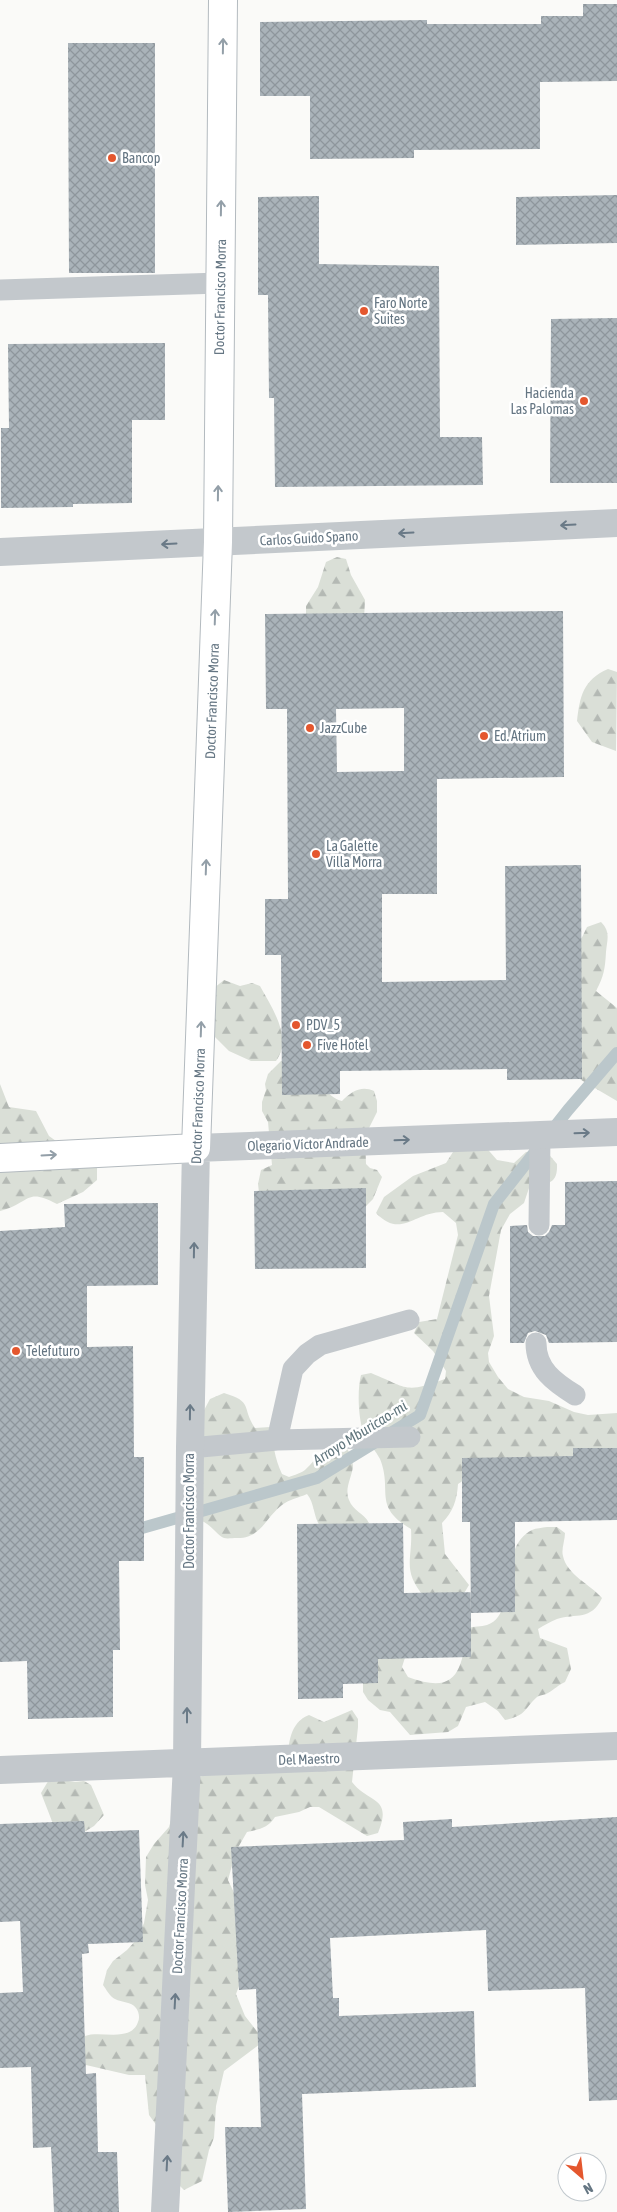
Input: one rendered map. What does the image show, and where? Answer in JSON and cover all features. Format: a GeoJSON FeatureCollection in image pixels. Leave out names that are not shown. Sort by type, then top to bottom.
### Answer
{"type":"FeatureCollection","features":[{"type":"Feature","properties":{"kind":"street","name":"Doctor Francisco Morra"},"geometry":{"type":"LineString","coordinates":[[165,2212],[187,1764],[190,1448],[196,1148],[218,542],[223,0]]}},
{"type":"Feature","properties":{"kind":"street","name":"Carlos Guido Spano"},"geometry":{"type":"LineString","coordinates":[[0,552],[617,523]]}},
{"type":"Feature","properties":{"kind":"street","name":"Olegario Víctor Andrade"},"geometry":{"type":"LineString","coordinates":[[0,1158],[196,1148],[617,1132]]}},
{"type":"Feature","properties":{"kind":"street","name":"Del Maestro"},"geometry":{"type":"LineString","coordinates":[[0,1770],[617,1746]]}},
{"type":"Feature","properties":{"kind":"lane"},"geometry":{"type":"LineString","coordinates":[[0,290],[220,284]]}},
{"type":"Feature","properties":{"kind":"lane"},"geometry":{"type":"LineString","coordinates":[[539,1225],[540,1135]]}},
{"type":"Feature","properties":{"kind":"lane"},"geometry":{"type":"LineString","coordinates":[[277,1440],[292,1369],[307,1354],[320,1345],[409,1320]]}},
{"type":"Feature","properties":{"kind":"lane"},"geometry":{"type":"LineString","coordinates":[[536,1343],[536,1357],[554,1382],[575,1395]]}},
{"type":"Feature","properties":{"kind":"lane"},"geometry":{"type":"LineString","coordinates":[[190,1448],[277,1440],[410,1436]]}},
{"type":"Feature","properties":{"kind":"green space"},"geometry":{"type":"Polygon","coordinates":[[[337,557],[346,559],[351,575],[365,600],[364,619],[306,616],[306,606],[318,587],[326,562],[337,557]]]}},
{"type":"Feature","properties":{"kind":"green space"},"geometry":{"type":"Polygon","coordinates":[[[608,669],[617,672],[616,751],[592,742],[577,721],[584,690],[593,678],[608,669]]]}},
{"type":"Feature","properties":{"kind":"green space"},"geometry":{"type":"Polygon","coordinates":[[[601,922],[606,929],[607,940],[604,972],[596,991],[617,1008],[617,1101],[571,1074],[573,956],[587,927],[601,922]]]}},
{"type":"Feature","properties":{"kind":"green space"},"geometry":{"type":"Polygon","coordinates":[[[224,980],[240,986],[252,983],[260,986],[275,1013],[282,1033],[281,1052],[276,1061],[251,1061],[229,1051],[214,1036],[204,996],[224,980]]]}},
{"type":"Feature","properties":{"kind":"green space"},"geometry":{"type":"Polygon","coordinates":[[[299,1058],[319,1083],[337,1099],[342,1101],[353,1092],[361,1089],[374,1091],[377,1101],[377,1112],[365,1136],[366,1164],[370,1168],[377,1170],[382,1177],[373,1199],[361,1211],[260,1201],[258,1184],[261,1170],[272,1165],[268,1122],[262,1111],[262,1102],[266,1090],[265,1084],[268,1074],[281,1061],[299,1058]]]}},
{"type":"Feature","properties":{"kind":"green space"},"geometry":{"type":"Polygon","coordinates":[[[0,1084],[9,1107],[36,1111],[49,1136],[56,1141],[73,1143],[97,1162],[97,1180],[83,1192],[57,1204],[47,1199],[33,1197],[0,1211],[0,1084]]]}},
{"type":"Feature","properties":{"kind":"green space"},"geometry":{"type":"Polygon","coordinates":[[[458,1144],[483,1144],[497,1160],[514,1163],[526,1152],[546,1151],[557,1164],[557,1171],[553,1180],[529,1188],[524,1203],[510,1214],[501,1230],[489,1296],[494,1336],[488,1353],[489,1362],[508,1389],[524,1397],[549,1401],[574,1412],[588,1415],[617,1413],[617,1456],[467,1478],[458,1484],[454,1505],[442,1523],[445,1554],[469,1585],[460,1600],[425,1598],[413,1579],[410,1565],[411,1529],[399,1521],[387,1505],[383,1470],[380,1459],[363,1430],[359,1397],[361,1375],[371,1373],[400,1385],[413,1388],[445,1379],[446,1371],[433,1351],[414,1333],[419,1322],[437,1319],[458,1235],[456,1223],[443,1212],[433,1213],[401,1224],[393,1224],[376,1213],[384,1197],[413,1176],[446,1163],[458,1144]]]}},
{"type":"Feature","properties":{"kind":"green space"},"geometry":{"type":"Polygon","coordinates":[[[224,1393],[243,1402],[255,1428],[270,1427],[282,1474],[289,1477],[302,1472],[329,1446],[334,1444],[346,1448],[352,1459],[353,1466],[348,1496],[353,1507],[369,1523],[363,1530],[320,1526],[307,1494],[282,1505],[262,1527],[251,1535],[244,1537],[224,1538],[202,1521],[202,1414],[210,1399],[224,1393]]]}},
{"type":"Feature","properties":{"kind":"green space"},"geometry":{"type":"Polygon","coordinates":[[[557,1527],[565,1533],[562,1551],[565,1563],[574,1574],[602,1598],[598,1605],[588,1613],[557,1619],[538,1629],[540,1638],[567,1648],[571,1669],[565,1682],[547,1694],[537,1697],[524,1712],[512,1718],[505,1720],[498,1711],[485,1702],[466,1707],[458,1726],[448,1732],[410,1735],[390,1712],[380,1710],[368,1700],[363,1692],[363,1634],[410,1642],[402,1667],[408,1677],[425,1682],[438,1683],[448,1681],[459,1667],[468,1628],[487,1625],[497,1619],[506,1595],[514,1551],[521,1539],[532,1530],[557,1527]]]}},
{"type":"Feature","properties":{"kind":"green space"},"geometry":{"type":"Polygon","coordinates":[[[352,1710],[358,1719],[358,1727],[352,1782],[381,1806],[383,1813],[378,1833],[367,1836],[319,1807],[310,1807],[299,1812],[275,1817],[266,1826],[247,1832],[236,1851],[228,1880],[237,1899],[239,1986],[236,1994],[245,2016],[260,2035],[260,2044],[224,2071],[216,2106],[214,2138],[209,2150],[202,2181],[184,2190],[170,2176],[165,2137],[149,2115],[145,2075],[129,2075],[86,2065],[80,2061],[79,2041],[85,2036],[114,2035],[129,2032],[138,2022],[138,2013],[134,2006],[113,1998],[103,1985],[107,1970],[113,1961],[137,1939],[144,1923],[148,1900],[145,1885],[146,1857],[154,1844],[169,1827],[178,1795],[190,1778],[288,1762],[291,1734],[303,1718],[309,1715],[324,1722],[352,1710]]]}},
{"type":"Feature","properties":{"kind":"green space"},"geometry":{"type":"Polygon","coordinates":[[[50,1778],[75,1782],[84,1781],[91,1785],[104,1815],[94,1826],[71,1840],[57,1834],[41,1793],[50,1778]]]}},
{"type":"Feature","properties":{"kind":"building"},"geometry":{"type":"Polygon","coordinates":[[[583,4],[617,4],[617,81],[540,82],[540,149],[414,150],[414,158],[310,159],[310,96],[260,96],[260,22],[427,20],[427,24],[541,24],[541,16],[583,16],[583,4]]]}},
{"type":"Feature","properties":{"kind":"building","name":"Bancop"},"geometry":{"type":"Polygon","coordinates":[[[68,43],[155,43],[155,273],[69,273],[68,43]]]}},
{"type":"Feature","properties":{"kind":"building"},"geometry":{"type":"Polygon","coordinates":[[[617,195],[617,243],[516,245],[516,197],[617,195]]]}},
{"type":"Feature","properties":{"kind":"building"},"geometry":{"type":"Polygon","coordinates":[[[319,196],[319,264],[439,266],[440,437],[482,437],[483,485],[275,487],[274,398],[269,398],[268,295],[258,295],[258,197],[319,196]]]}},
{"type":"Feature","properties":{"kind":"building","name":"Hacienda Las Palomas"},"geometry":{"type":"Polygon","coordinates":[[[617,318],[617,483],[550,483],[551,319],[617,318]]]}},
{"type":"Feature","properties":{"kind":"building"},"geometry":{"type":"Polygon","coordinates":[[[165,343],[165,420],[132,420],[132,503],[73,504],[73,507],[1,508],[1,428],[9,428],[8,344],[165,343]]]}},
{"type":"Feature","properties":{"kind":"building"},"geometry":{"type":"Polygon","coordinates":[[[563,611],[564,777],[437,779],[437,894],[382,894],[382,982],[506,980],[505,866],[581,865],[582,1079],[507,1080],[507,1069],[340,1071],[340,1094],[282,1095],[281,955],[265,955],[265,899],[288,899],[287,709],[266,709],[265,614],[563,611]],[[404,708],[336,709],[337,772],[404,771],[404,708]]]}},
{"type":"Feature","properties":{"kind":"building"},"geometry":{"type":"Polygon","coordinates":[[[617,1181],[617,1342],[549,1343],[546,1335],[535,1331],[528,1333],[524,1343],[510,1343],[510,1226],[527,1225],[528,1232],[533,1236],[545,1236],[552,1225],[565,1225],[565,1182],[617,1181]]]}},
{"type":"Feature","properties":{"kind":"building"},"geometry":{"type":"Polygon","coordinates":[[[366,1188],[366,1268],[255,1269],[254,1191],[366,1188]]]}},
{"type":"Feature","properties":{"kind":"building"},"geometry":{"type":"Polygon","coordinates":[[[158,1203],[158,1285],[87,1286],[87,1347],[133,1346],[134,1457],[144,1457],[144,1561],[119,1561],[120,1650],[113,1650],[113,1717],[28,1719],[27,1661],[0,1662],[0,1231],[65,1227],[64,1204],[158,1203]]]}},
{"type":"Feature","properties":{"kind":"building"},"geometry":{"type":"Polygon","coordinates":[[[573,1448],[617,1448],[617,1520],[515,1522],[515,1612],[471,1613],[470,1522],[462,1522],[462,1458],[573,1456],[573,1448]]]}},
{"type":"Feature","properties":{"kind":"building"},"geometry":{"type":"Polygon","coordinates":[[[403,1523],[404,1593],[471,1592],[471,1657],[378,1659],[378,1683],[343,1684],[343,1698],[298,1699],[297,1524],[403,1523]]]}},
{"type":"Feature","properties":{"kind":"building"},"geometry":{"type":"Polygon","coordinates":[[[617,1817],[617,2100],[589,2101],[585,1988],[488,1991],[486,1930],[330,1938],[333,1998],[339,1998],[339,2016],[474,2011],[476,2087],[302,2094],[306,2209],[228,2212],[225,2127],[261,2127],[256,1989],[239,1990],[231,1847],[404,1840],[403,1822],[452,1819],[452,1827],[617,1817]]]}},
{"type":"Feature","properties":{"kind":"building"},"geometry":{"type":"Polygon","coordinates":[[[84,1821],[85,1832],[139,1830],[143,1942],[88,1944],[89,1953],[82,1954],[86,2074],[96,2073],[98,2152],[117,2152],[119,2212],[54,2212],[51,2147],[33,2148],[31,2067],[0,2068],[0,1993],[23,1992],[20,1921],[0,1922],[0,1824],[84,1821]]]}},
{"type":"Feature","properties":{"kind":"waterway","name":"Arroyo Mburicao-mi"},"geometry":{"type":"LineString","coordinates":[[128,1532],[317,1478],[420,1415],[494,1204],[568,1110],[617,1053]]}},
{"type":"Feature","properties":{"kind":"place","name":"Bancop"},"geometry":{"type":"Point","coordinates":[112,158]}},
{"type":"Feature","properties":{"kind":"place","name":"Faro Norte Suites"},"geometry":{"type":"Point","coordinates":[364,311]}},
{"type":"Feature","properties":{"kind":"place","name":"Hacienda Las Palomas"},"geometry":{"type":"Point","coordinates":[584,401]}},
{"type":"Feature","properties":{"kind":"place","name":"JazzCube"},"geometry":{"type":"Point","coordinates":[310,728]}},
{"type":"Feature","properties":{"kind":"place","name":"Ed. Atrium"},"geometry":{"type":"Point","coordinates":[484,736]}},
{"type":"Feature","properties":{"kind":"place","name":"La Galette Villa Morra"},"geometry":{"type":"Point","coordinates":[316,854]}},
{"type":"Feature","properties":{"kind":"place","name":"PDV_5"},"geometry":{"type":"Point","coordinates":[296,1025]}},
{"type":"Feature","properties":{"kind":"place","name":"Five Hotel"},"geometry":{"type":"Point","coordinates":[307,1045]}},
{"type":"Feature","properties":{"kind":"place","name":"Telefuturo"},"geometry":{"type":"Point","coordinates":[16,1351]}}]}
